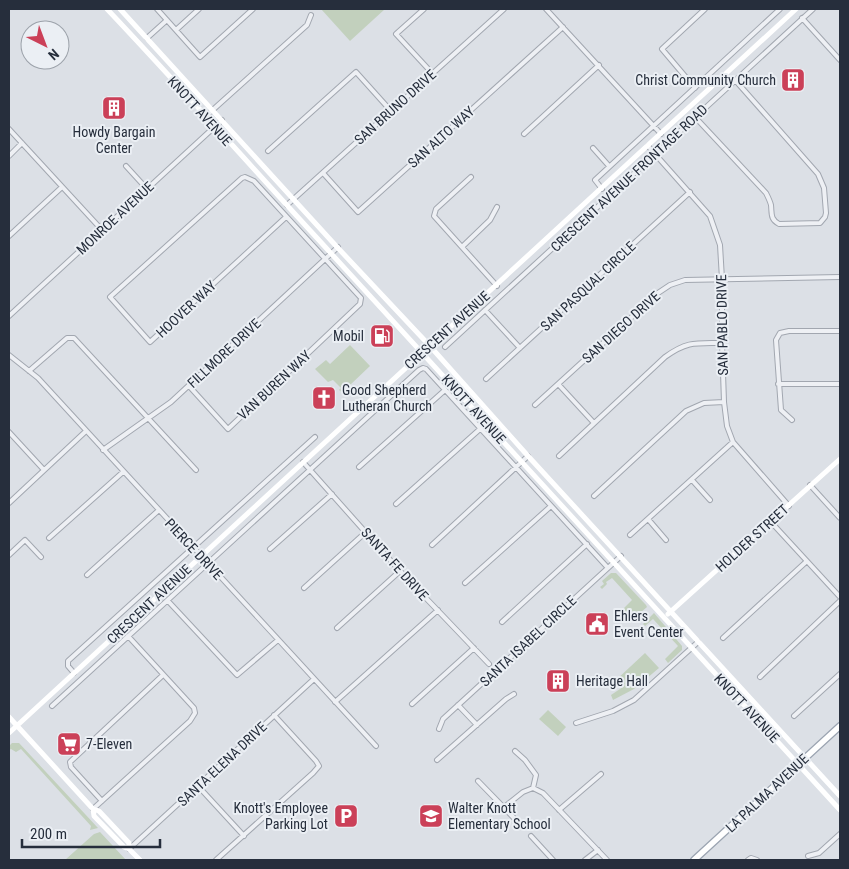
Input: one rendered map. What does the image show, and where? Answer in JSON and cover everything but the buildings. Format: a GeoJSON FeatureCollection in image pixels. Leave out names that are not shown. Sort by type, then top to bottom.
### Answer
{"type":"FeatureCollection","features":[{"type":"Feature","properties":{"kind":"main road","name":"KNOTT AVENUE"},"geometry":{"type":"LineString","coordinates":[[107,9],[423,351],[840,810]]}},
{"type":"Feature","properties":{"kind":"main road","name":"KNOTT AVENUE"},"geometry":{"type":"LineString","coordinates":[[120,9],[840,796]]}},
{"type":"Feature","properties":{"kind":"main road","name":"CRESCENT AVENUE"},"geometry":{"type":"LineString","coordinates":[[9,733],[796,9]]}},
{"type":"Feature","properties":{"kind":"main road"},"geometry":{"type":"LineString","coordinates":[[140,44],[147,38]]}},
{"type":"Feature","properties":{"kind":"main road"},"geometry":{"type":"LineString","coordinates":[[368,292],[374,286]]}},
{"type":"Feature","properties":{"kind":"main road","name":"HOLDER STREET"},"geometry":{"type":"LineString","coordinates":[[664,617],[840,459]]}},
{"type":"Feature","properties":{"kind":"main road"},"geometry":{"type":"LineString","coordinates":[[9,717],[93,809],[99,811],[129,843],[130,849],[140,860]]}},
{"type":"Feature","properties":{"kind":"main road","name":"LA PALMA AVENUE"},"geometry":{"type":"LineString","coordinates":[[694,860],[840,726]]}},
{"type":"Feature","properties":{"kind":"street"},"geometry":{"type":"LineString","coordinates":[[158,9],[200,57],[253,9]]}},
{"type":"Feature","properties":{"kind":"street"},"geometry":{"type":"LineString","coordinates":[[176,30],[199,9]]}},
{"type":"Feature","properties":{"kind":"street"},"geometry":{"type":"LineString","coordinates":[[424,9],[396,34],[432,74]]}},
{"type":"Feature","properties":{"kind":"street","name":"SAN BRUNO DRIVE"},"geometry":{"type":"LineString","coordinates":[[287,205],[504,9]]}},
{"type":"Feature","properties":{"kind":"street"},"geometry":{"type":"LineString","coordinates":[[546,9],[661,134]]}},
{"type":"Feature","properties":{"kind":"street"},"geometry":{"type":"LineString","coordinates":[[695,88],[662,49],[705,9]]}},
{"type":"Feature","properties":{"kind":"street","name":"CRESCENT AVENUE FRONTAGE ROAD"},"geometry":{"type":"LineString","coordinates":[[602,189],[595,180],[780,9]]}},
{"type":"Feature","properties":{"kind":"street","name":"CRESCENT AVENUE FRONTAGE ROAD"},"geometry":{"type":"LineString","coordinates":[[445,347],[813,9]]}},
{"type":"Feature","properties":{"kind":"street"},"geometry":{"type":"LineString","coordinates":[[206,116],[307,25],[312,15]]}},
{"type":"Feature","properties":{"kind":"street"},"geometry":{"type":"LineString","coordinates":[[802,18],[840,60]]}},
{"type":"Feature","properties":{"kind":"street"},"geometry":{"type":"LineString","coordinates":[[147,38],[167,20]]}},
{"type":"Feature","properties":{"kind":"street","name":"SAN ALTO WAY"},"geometry":{"type":"LineString","coordinates":[[323,172],[358,212],[563,27]]}},
{"type":"Feature","properties":{"kind":"street"},"geometry":{"type":"LineString","coordinates":[[524,134],[599,65]]}},
{"type":"Feature","properties":{"kind":"street"},"geometry":{"type":"LineString","coordinates":[[268,151],[356,72],[391,111]]}},
{"type":"Feature","properties":{"kind":"street"},"geometry":{"type":"LineString","coordinates":[[695,116],[766,193],[771,203],[774,221],[779,224],[820,223],[823,221],[826,213],[825,196],[818,174],[735,80]]}},
{"type":"Feature","properties":{"kind":"street","name":"MONROE AVENUE"},"geometry":{"type":"LineString","coordinates":[[9,316],[222,120]]}},
{"type":"Feature","properties":{"kind":"street"},"geometry":{"type":"LineString","coordinates":[[9,129],[102,230]]}},
{"type":"Feature","properties":{"kind":"street"},"geometry":{"type":"LineString","coordinates":[[9,156],[22,144]]}},
{"type":"Feature","properties":{"kind":"street","name":"SAN PABLO DRIVE"},"geometry":{"type":"LineString","coordinates":[[648,146],[710,216],[720,245],[724,402],[727,426],[733,442],[789,506]]}},
{"type":"Feature","properties":{"kind":"street"},"geometry":{"type":"LineString","coordinates":[[593,148],[610,166]]}},
{"type":"Feature","properties":{"kind":"street"},"geometry":{"type":"LineString","coordinates":[[126,166],[147,189]]}},
{"type":"Feature","properties":{"kind":"street","name":"HOOVER WAY"},"geometry":{"type":"LineString","coordinates":[[249,177],[254,181],[286,217],[150,342],[110,297],[242,178],[249,177]]}},
{"type":"Feature","properties":{"kind":"street"},"geometry":{"type":"LineString","coordinates":[[471,177],[436,209],[434,216],[497,286]]}},
{"type":"Feature","properties":{"kind":"street"},"geometry":{"type":"LineString","coordinates":[[9,236],[62,187]]}},
{"type":"Feature","properties":{"kind":"street","name":"SAN PASQUAL CIRCLE"},"geometry":{"type":"LineString","coordinates":[[486,380],[690,192]]}},
{"type":"Feature","properties":{"kind":"street"},"geometry":{"type":"LineString","coordinates":[[462,247],[490,220],[497,207]]}},
{"type":"Feature","properties":{"kind":"street"},"geometry":{"type":"LineString","coordinates":[[286,217],[325,259]]}},
{"type":"Feature","properties":{"kind":"street","name":"FILLMORE DRIVE"},"geometry":{"type":"LineString","coordinates":[[103,450],[171,402],[338,247]]}},
{"type":"Feature","properties":{"kind":"street","name":"VAN BUREN WAY"},"geometry":{"type":"LineString","coordinates":[[189,386],[228,429],[361,301],[325,259]]}},
{"type":"Feature","properties":{"kind":"street","name":"SAN DIEGO DRIVE"},"geometry":{"type":"LineString","coordinates":[[535,405],[658,293],[670,285],[685,280],[840,277]]}},
{"type":"Feature","properties":{"kind":"street"},"geometry":{"type":"LineString","coordinates":[[485,310],[520,348]]}},
{"type":"Feature","properties":{"kind":"street"},"geometry":{"type":"LineString","coordinates":[[792,420],[781,410],[776,340],[780,334],[789,331],[840,331]]}},
{"type":"Feature","properties":{"kind":"street"},"geometry":{"type":"LineString","coordinates":[[30,371],[69,336],[76,339],[196,470]]}},
{"type":"Feature","properties":{"kind":"street"},"geometry":{"type":"LineString","coordinates":[[559,456],[677,348],[692,343],[722,343]]}},
{"type":"Feature","properties":{"kind":"street","name":"PIERCE DRIVE"},"geometry":{"type":"LineString","coordinates":[[9,355],[14,361],[30,371],[376,746]]}},
{"type":"Feature","properties":{"kind":"street","name":"CRESCENT AVENUE"},"geometry":{"type":"LineString","coordinates":[[52,706],[419,370],[423,368],[445,390]]}},
{"type":"Feature","properties":{"kind":"street"},"geometry":{"type":"LineString","coordinates":[[559,384],[594,423]]}},
{"type":"Feature","properties":{"kind":"street"},"geometry":{"type":"LineString","coordinates":[[778,384],[840,384]]}},
{"type":"Feature","properties":{"kind":"street"},"geometry":{"type":"LineString","coordinates":[[359,467],[445,390],[608,568]]}},
{"type":"Feature","properties":{"kind":"street"},"geometry":{"type":"LineString","coordinates":[[594,496],[686,411],[704,403],[724,402]]}},
{"type":"Feature","properties":{"kind":"street"},"geometry":{"type":"LineString","coordinates":[[396,504],[480,429]]}},
{"type":"Feature","properties":{"kind":"street"},"geometry":{"type":"LineString","coordinates":[[9,503],[86,431]]}},
{"type":"Feature","properties":{"kind":"street"},"geometry":{"type":"LineString","coordinates":[[9,432],[44,470]]}},
{"type":"Feature","properties":{"kind":"street"},"geometry":{"type":"LineString","coordinates":[[74,674],[68,666],[68,661],[194,549],[315,437]]}},
{"type":"Feature","properties":{"kind":"street"},"geometry":{"type":"LineString","coordinates":[[630,535],[733,442]]}},
{"type":"Feature","properties":{"kind":"street"},"geometry":{"type":"LineString","coordinates":[[432,545],[528,456]]}},
{"type":"Feature","properties":{"kind":"street","name":"SANTA FE DRIVE"},"geometry":{"type":"LineString","coordinates":[[303,462],[400,571],[489,664]]}},
{"type":"Feature","properties":{"kind":"street"},"geometry":{"type":"LineString","coordinates":[[49,538],[123,472]]}},
{"type":"Feature","properties":{"kind":"street"},"geometry":{"type":"LineString","coordinates":[[692,480],[710,500]]}},
{"type":"Feature","properties":{"kind":"street"},"geometry":{"type":"LineString","coordinates":[[810,485],[840,518]]}},
{"type":"Feature","properties":{"kind":"street"},"geometry":{"type":"LineString","coordinates":[[270,549],[332,494]]}},
{"type":"Feature","properties":{"kind":"street"},"geometry":{"type":"LineString","coordinates":[[464,583],[551,506]]}},
{"type":"Feature","properties":{"kind":"street"},"geometry":{"type":"LineString","coordinates":[[87,575],[159,510]]}},
{"type":"Feature","properties":{"kind":"street"},"geometry":{"type":"LineString","coordinates":[[648,519],[666,540]]}},
{"type":"Feature","properties":{"kind":"street"},"geometry":{"type":"LineString","coordinates":[[771,522],[840,597]]}},
{"type":"Feature","properties":{"kind":"street"},"geometry":{"type":"LineString","coordinates":[[304,588],[366,532]]}},
{"type":"Feature","properties":{"kind":"street"},"geometry":{"type":"LineString","coordinates":[[9,554],[26,540],[41,557]]}},
{"type":"Feature","properties":{"kind":"street"},"geometry":{"type":"LineString","coordinates":[[502,622],[587,544]]}},
{"type":"Feature","properties":{"kind":"street","name":"SANTA ISABEL CIRCLE"},"geometry":{"type":"LineString","coordinates":[[439,729],[443,719],[621,556]]}},
{"type":"Feature","properties":{"kind":"street"},"geometry":{"type":"LineString","coordinates":[[723,638],[807,561]]}},
{"type":"Feature","properties":{"kind":"street"},"geometry":{"type":"LineString","coordinates":[[337,628],[400,571]]}},
{"type":"Feature","properties":{"kind":"street"},"geometry":{"type":"LineString","coordinates":[[168,601],[237,675],[278,640]]}},
{"type":"Feature","properties":{"kind":"street"},"geometry":{"type":"LineString","coordinates":[[760,677],[840,601]]}},
{"type":"Feature","properties":{"kind":"street"},"geometry":{"type":"LineString","coordinates":[[335,702],[438,610]]}},
{"type":"Feature","properties":{"kind":"street"},"geometry":{"type":"LineString","coordinates":[[93,809],[194,718],[194,708],[128,636]]}},
{"type":"Feature","properties":{"kind":"street"},"geometry":{"type":"LineString","coordinates":[[576,723],[612,711],[634,700],[698,642]]}},
{"type":"Feature","properties":{"kind":"street"},"geometry":{"type":"LineString","coordinates":[[412,704],[474,648]]}},
{"type":"Feature","properties":{"kind":"street"},"geometry":{"type":"LineString","coordinates":[[794,716],[840,674]]}},
{"type":"Feature","properties":{"kind":"street"},"geometry":{"type":"LineString","coordinates":[[102,801],[71,767],[70,762],[163,675]]}},
{"type":"Feature","properties":{"kind":"street","name":"SANTA ELENA DRIVE"},"geometry":{"type":"LineString","coordinates":[[130,849],[314,679]]}},
{"type":"Feature","properties":{"kind":"street"},"geometry":{"type":"LineString","coordinates":[[437,760],[514,694]]}},
{"type":"Feature","properties":{"kind":"street"},"geometry":{"type":"LineString","coordinates":[[458,705],[477,725]]}},
{"type":"Feature","properties":{"kind":"street"},"geometry":{"type":"LineString","coordinates":[[216,860],[319,766],[274,716]]}},
{"type":"Feature","properties":{"kind":"street"},"geometry":{"type":"LineString","coordinates":[[515,751],[525,760],[536,775],[533,788]]}},
{"type":"Feature","properties":{"kind":"street"},"geometry":{"type":"LineString","coordinates":[[558,810],[601,774]]}},
{"type":"Feature","properties":{"kind":"street"},"geometry":{"type":"LineString","coordinates":[[478,781],[514,818]]}},
{"type":"Feature","properties":{"kind":"street"},"geometry":{"type":"LineString","coordinates":[[198,786],[244,836]]}},
{"type":"Feature","properties":{"kind":"street"},"geometry":{"type":"LineString","coordinates":[[504,808],[523,792],[533,788],[543,793],[606,860]]}},
{"type":"Feature","properties":{"kind":"street"},"geometry":{"type":"LineString","coordinates":[[808,856],[819,853],[840,834]]}},
{"type":"Feature","properties":{"kind":"street"},"geometry":{"type":"LineString","coordinates":[[531,836],[553,860]]}},
{"type":"Feature","properties":{"kind":"street"},"geometry":{"type":"LineString","coordinates":[[585,860],[598,850]]}},
{"type":"Feature","properties":{"kind":"street"},"geometry":{"type":"LineString","coordinates":[[749,859],[758,860]]}},
{"type":"Feature","properties":{"kind":"green space"},"geometry":{"type":"Polygon","coordinates":[[[321,9],[385,9],[350,41],[321,9]]]}},
{"type":"Feature","properties":{"kind":"green space"},"geometry":{"type":"Polygon","coordinates":[[[350,345],[370,366],[349,386],[349,390],[344,394],[333,380],[328,382],[315,369],[326,360],[330,364],[350,345]]]}},
{"type":"Feature","properties":{"kind":"green space"},"geometry":{"type":"Polygon","coordinates":[[[611,573],[616,573],[647,607],[633,619],[623,609],[632,600],[612,578],[606,582],[607,584],[602,589],[600,587],[604,584],[602,581],[611,573]]]}},
{"type":"Feature","properties":{"kind":"green space"},"geometry":{"type":"Polygon","coordinates":[[[654,613],[682,646],[682,650],[668,663],[665,659],[678,646],[653,619],[645,626],[643,624],[654,613]]]}},
{"type":"Feature","properties":{"kind":"green space"},"geometry":{"type":"Polygon","coordinates":[[[645,653],[659,668],[634,689],[613,700],[611,695],[623,687],[616,680],[645,653]]]}},
{"type":"Feature","properties":{"kind":"green space"},"geometry":{"type":"Polygon","coordinates":[[[548,710],[566,727],[558,736],[539,719],[548,710]]]}},
{"type":"Feature","properties":{"kind":"green space"},"geometry":{"type":"Polygon","coordinates":[[[12,743],[19,743],[98,828],[90,830],[91,826],[21,749],[16,752],[11,749],[9,750],[9,746],[12,743]]]}},
{"type":"Feature","properties":{"kind":"green space"},"geometry":{"type":"Polygon","coordinates":[[[100,832],[126,860],[65,860],[94,834],[100,832]]]}},
{"type":"Feature","properties":{"kind":"place","name":"Christ Community Church"},"geometry":{"type":"Point","coordinates":[793,80]}},
{"type":"Feature","properties":{"kind":"place","name":"Howdy Bargain Center"},"geometry":{"type":"Point","coordinates":[114,108]}},
{"type":"Feature","properties":{"kind":"place","name":"Mobil"},"geometry":{"type":"Point","coordinates":[382,336]}},
{"type":"Feature","properties":{"kind":"place","name":"Good Shepherd Lutheran Church"},"geometry":{"type":"Point","coordinates":[324,398]}},
{"type":"Feature","properties":{"kind":"place","name":"Ehlers Event Center"},"geometry":{"type":"Point","coordinates":[597,624]}},
{"type":"Feature","properties":{"kind":"place","name":"Heritage Hall"},"geometry":{"type":"Point","coordinates":[558,681]}},
{"type":"Feature","properties":{"kind":"place","name":"7-Eleven"},"geometry":{"type":"Point","coordinates":[69,744]}},
{"type":"Feature","properties":{"kind":"place","name":"Knott's Employee Parking Lot"},"geometry":{"type":"Point","coordinates":[346,816]}},
{"type":"Feature","properties":{"kind":"place","name":"Walter Knott Elementary School"},"geometry":{"type":"Point","coordinates":[431,816]}}]}
